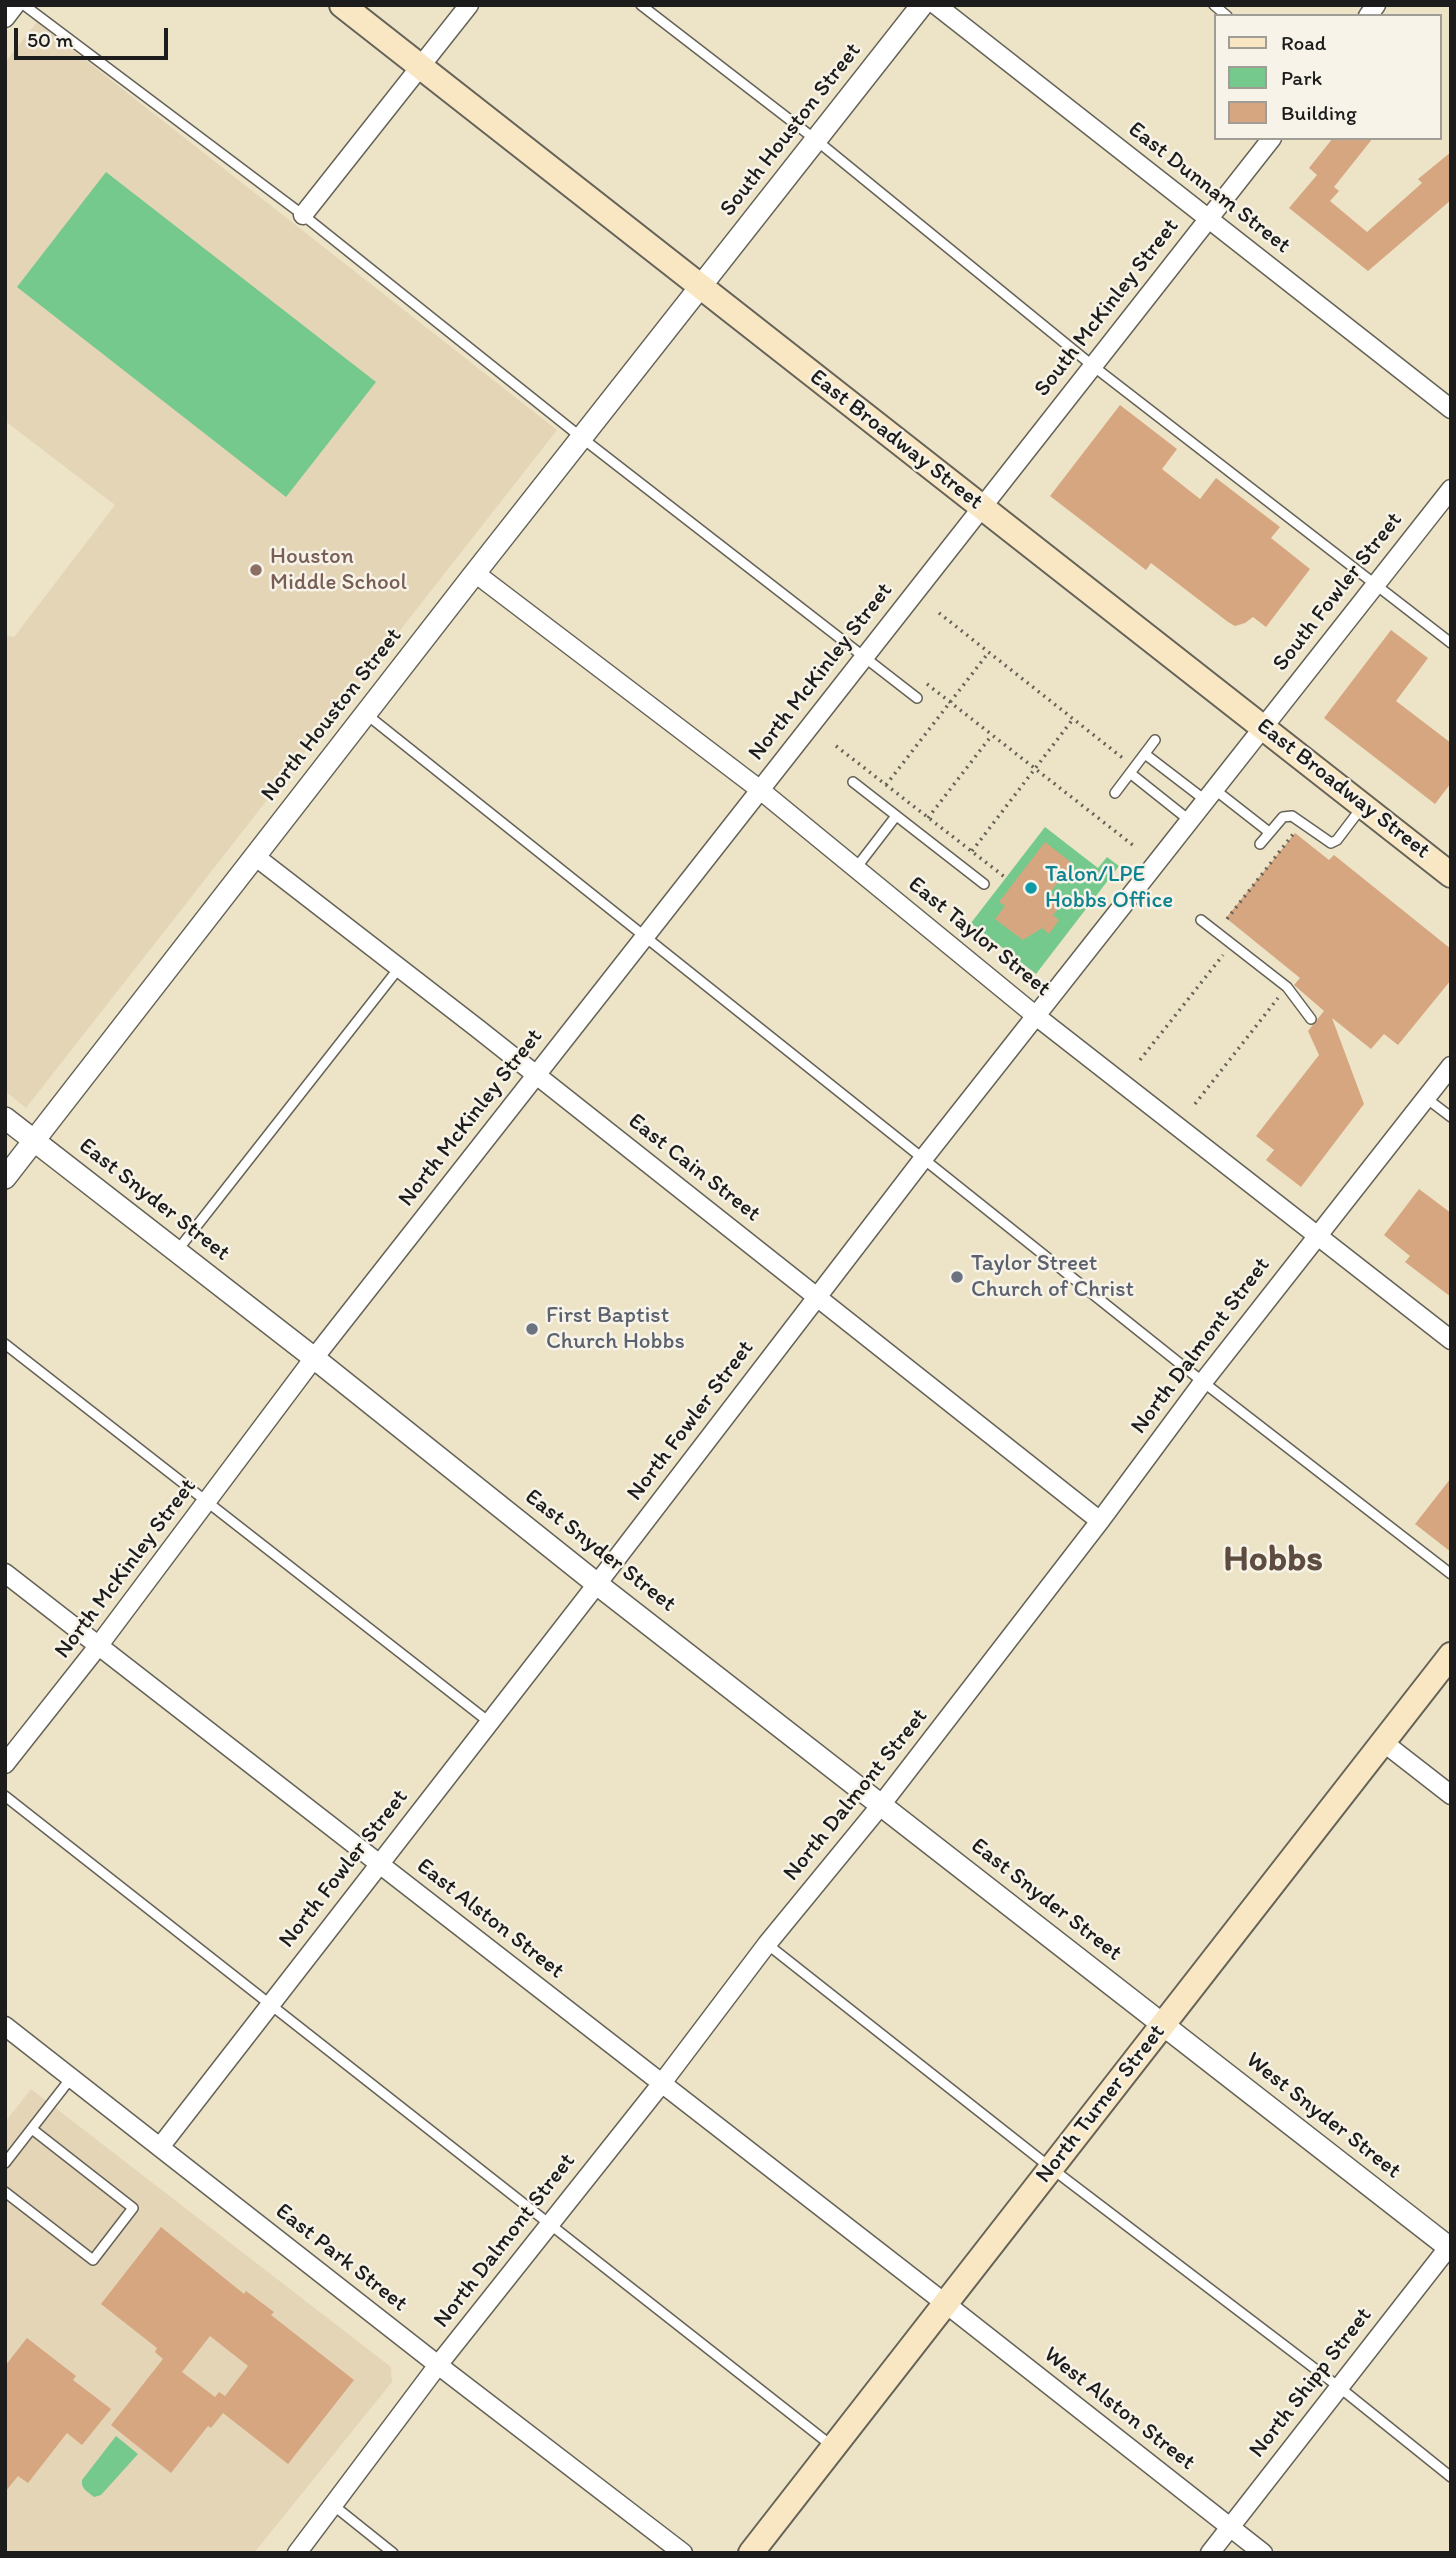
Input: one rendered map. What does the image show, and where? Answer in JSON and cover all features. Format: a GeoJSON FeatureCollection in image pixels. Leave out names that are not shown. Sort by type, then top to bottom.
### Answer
{"type":"FeatureCollection","features":[{"type":"Feature","properties":{"kind":"main road","name":"East Broadway Street"},"geometry":{"type":"LineString","coordinates":[[342,5],[1451,874]]}},
{"type":"Feature","properties":{"kind":"main road","name":"North Turner Street"},"geometry":{"type":"LineString","coordinates":[[751,2553],[1451,1655]]}},
{"type":"Feature","properties":{"kind":"street"},"geometry":{"type":"LineString","coordinates":[[5,18],[15,5]]}},
{"type":"Feature","properties":{"kind":"street"},"geometry":{"type":"LineString","coordinates":[[303,215],[468,5]]}},
{"type":"Feature","properties":{"kind":"street","name":"South Houston Street"},"geometry":{"type":"LineString","coordinates":[[701,286],[922,5]]}},
{"type":"Feature","properties":{"kind":"street","name":"East Dunnam Street"},"geometry":{"type":"LineString","coordinates":[[936,5],[1451,409]]}},
{"type":"Feature","properties":{"kind":"street","name":"South McKinley Street"},"geometry":{"type":"LineString","coordinates":[[982,508],[1270,140]]}},
{"type":"Feature","properties":{"kind":"street","name":"North Houston Street"},"geometry":{"type":"LineString","coordinates":[[5,1178],[701,286]]}},
{"type":"Feature","properties":{"kind":"street","name":"South Fowler Street"},"geometry":{"type":"LineString","coordinates":[[1263,727],[1451,489]]}},
{"type":"Feature","properties":{"kind":"street","name":"North McKinley Street"},"geometry":{"type":"LineString","coordinates":[[5,1764],[99,1645],[314,1358],[982,508]]}},
{"type":"Feature","properties":{"kind":"street","name":"East Taylor Street"},"geometry":{"type":"LineString","coordinates":[[475,573],[759,789],[1036,1016],[1451,1340]]}},
{"type":"Feature","properties":{"kind":"street","name":"North Fowler Street"},"geometry":{"type":"LineString","coordinates":[[160,2147],[923,1159],[1263,727]]}},
{"type":"Feature","properties":{"kind":"street","name":"East Cain Street"},"geometry":{"type":"LineString","coordinates":[[256,857],[536,1074],[1100,1521]]}},
{"type":"Feature","properties":{"kind":"street","name":"North Dalmont Street"},"geometry":{"type":"LineString","coordinates":[[297,2553],[438,2365],[662,2083],[767,1944],[881,1805],[1100,1521],[1203,1382],[1451,1066]]}},
{"type":"Feature","properties":{"kind":"street","name":"East Snyder Street"},"geometry":{"type":"LineString","coordinates":[[5,1118],[314,1358],[597,1584],[1163,2024]]}},
{"type":"Feature","properties":{"kind":"street","name":"East Alston Street"},"geometry":{"type":"LineString","coordinates":[[5,1573],[945,2304]]}},
{"type":"Feature","properties":{"kind":"street"},"geometry":{"type":"LineString","coordinates":[[1383,1742],[1451,1796]]}},
{"type":"Feature","properties":{"kind":"street","name":"West Snyder Street"},"geometry":{"type":"LineString","coordinates":[[1163,2024],[1450,2247]]}},
{"type":"Feature","properties":{"kind":"street","name":"East Park Street"},"geometry":{"type":"LineString","coordinates":[[5,2026],[683,2553]]}},
{"type":"Feature","properties":{"kind":"street","name":"North Shipp Street"},"geometry":{"type":"LineString","coordinates":[[1210,2553],[1450,2247]]}},
{"type":"Feature","properties":{"kind":"street","name":"West Alston Street"},"geometry":{"type":"LineString","coordinates":[[945,2304],[1263,2553]]}},
{"type":"Feature","properties":{"kind":"lane"},"geometry":{"type":"LineString","coordinates":[[23,5],[303,215],[582,438],[917,698]]}},
{"type":"Feature","properties":{"kind":"lane"},"geometry":{"type":"LineString","coordinates":[[640,5],[816,140],[1093,366],[1451,643]]}},
{"type":"Feature","properties":{"kind":"lane"},"geometry":{"type":"LineString","coordinates":[[366,714],[1203,1382],[1451,1574]]}},
{"type":"Feature","properties":{"kind":"lane"},"geometry":{"type":"LineString","coordinates":[[1115,793],[1155,740]]}},
{"type":"Feature","properties":{"kind":"lane"},"geometry":{"type":"LineString","coordinates":[[1145,754],[1269,832]]}},
{"type":"Feature","properties":{"kind":"lane"},"geometry":{"type":"LineString","coordinates":[[1130,773],[1189,820]]}},
{"type":"Feature","properties":{"kind":"lane"},"geometry":{"type":"LineString","coordinates":[[853,782],[984,884]]}},
{"type":"Feature","properties":{"kind":"lane"},"geometry":{"type":"LineString","coordinates":[[1260,844],[1283,817],[1292,816],[1331,843],[1337,840],[1363,805]]}},
{"type":"Feature","properties":{"kind":"lane"},"geometry":{"type":"LineString","coordinates":[[856,868],[896,816]]}},
{"type":"Feature","properties":{"kind":"lane"},"geometry":{"type":"LineString","coordinates":[[1201,920],[1287,987],[1311,1019]]}},
{"type":"Feature","properties":{"kind":"lane"},"geometry":{"type":"LineString","coordinates":[[177,1251],[399,968]]}},
{"type":"Feature","properties":{"kind":"lane"},"geometry":{"type":"LineString","coordinates":[[1426,1098],[1451,1117]]}},
{"type":"Feature","properties":{"kind":"lane"},"geometry":{"type":"LineString","coordinates":[[5,1344],[489,1722]]}},
{"type":"Feature","properties":{"kind":"lane"},"geometry":{"type":"LineString","coordinates":[[5,1796],[833,2447]]}},
{"type":"Feature","properties":{"kind":"lane"},"geometry":{"type":"LineString","coordinates":[[767,1944],[1051,2168],[1339,2387],[1451,2477]]}},
{"type":"Feature","properties":{"kind":"lane"},"geometry":{"type":"LineString","coordinates":[[5,2162],[71,2078]]}},
{"type":"Feature","properties":{"kind":"lane"},"geometry":{"type":"LineString","coordinates":[[5,2192],[93,2259],[134,2208],[32,2129]]}},
{"type":"Feature","properties":{"kind":"lane"},"geometry":{"type":"LineString","coordinates":[[332,2505],[393,2553]]}},
{"type":"Feature","properties":{"kind":"path"},"geometry":{"type":"LineString","coordinates":[[939,613],[1126,760]]}},
{"type":"Feature","properties":{"kind":"path"},"geometry":{"type":"LineString","coordinates":[[886,785],[989,652]]}},
{"type":"Feature","properties":{"kind":"path"},"geometry":{"type":"LineString","coordinates":[[928,684],[1134,846]]}},
{"type":"Feature","properties":{"kind":"path"},"geometry":{"type":"LineString","coordinates":[[972,851],[1073,719]]}},
{"type":"Feature","properties":{"kind":"path"},"geometry":{"type":"LineString","coordinates":[[928,818],[992,735]]}},
{"type":"Feature","properties":{"kind":"path"},"geometry":{"type":"LineString","coordinates":[[836,746],[1006,878]]}},
{"type":"Feature","properties":{"kind":"path"},"geometry":{"type":"LineString","coordinates":[[1140,1060],[1241,931],[1226,918],[1295,832],[1303,839]]}},
{"type":"Feature","properties":{"kind":"path"},"geometry":{"type":"LineString","coordinates":[[1195,1104],[1287,987]]}},
{"type":"Feature","properties":{"kind":"shaded area","name":"Houston Middle School"},"geometry":{"type":"Polygon","coordinates":[[[37,22],[557,430],[26,1108],[5,1091],[5,635],[14,637],[115,505],[5,421],[5,62],[37,22]]]}},
{"type":"Feature","properties":{"kind":"shaded area"},"geometry":{"type":"Polygon","coordinates":[[[31,2089],[391,2367],[392,2382],[254,2553],[5,2553],[5,2122],[31,2089]]]}},
{"type":"Feature","properties":{"kind":"green space"},"geometry":{"type":"Polygon","coordinates":[[[106,172],[376,382],[286,497],[17,287],[106,172]]]}},
{"type":"Feature","properties":{"kind":"green space"},"geometry":{"type":"Polygon","coordinates":[[[1045,827],[1098,868],[1107,857],[1119,866],[1036,974],[971,923],[1045,827]]]}},
{"type":"Feature","properties":{"kind":"green space"},"geometry":{"type":"Polygon","coordinates":[[[116,2436],[138,2454],[101,2495],[94,2497],[85,2490],[82,2480],[116,2436]]]}},
{"type":"Feature","properties":{"kind":"building"},"geometry":{"type":"Polygon","coordinates":[[[1331,140],[1371,140],[1334,187],[1339,191],[1330,201],[1367,232],[1422,183],[1418,179],[1451,152],[1451,200],[1368,271],[1289,208],[1317,175],[1309,168],[1331,140]]]}},
{"type":"Feature","properties":{"kind":"building"},"geometry":{"type":"Polygon","coordinates":[[[1120,405],[1177,449],[1162,469],[1200,499],[1216,478],[1280,527],[1271,538],[1310,569],[1266,627],[1253,617],[1235,626],[1228,622],[1151,563],[1146,570],[1050,496],[1120,405]]]}},
{"type":"Feature","properties":{"kind":"building"},"geometry":{"type":"Polygon","coordinates":[[[1391,630],[1428,658],[1396,701],[1451,743],[1451,783],[1435,804],[1324,718],[1391,630]]]}},
{"type":"Feature","properties":{"kind":"building"},"geometry":{"type":"Polygon","coordinates":[[[1295,833],[1329,860],[1334,855],[1451,949],[1451,980],[1398,1045],[1384,1034],[1371,1049],[1332,1018],[1364,1104],[1301,1187],[1266,1160],[1274,1150],[1256,1136],[1319,1055],[1308,1031],[1324,1011],[1294,985],[1300,978],[1226,918],[1295,833]]]}},
{"type":"Feature","properties":{"kind":"building","name":"Talon/LPE Hobbs Office"},"geometry":{"type":"Polygon","coordinates":[[[1045,842],[1072,863],[1050,893],[1063,903],[1053,915],[1059,920],[1049,934],[1042,928],[1023,940],[995,919],[1005,906],[999,902],[1045,842]]]}},
{"type":"Feature","properties":{"kind":"building"},"geometry":{"type":"Polygon","coordinates":[[[1419,1189],[1451,1213],[1451,1297],[1405,1262],[1410,1256],[1384,1235],[1419,1189]]]}},
{"type":"Feature","properties":{"kind":"building"},"geometry":{"type":"Polygon","coordinates":[[[1451,1478],[1451,1552],[1415,1524],[1451,1478]]]}},
{"type":"Feature","properties":{"kind":"building"},"geometry":{"type":"Polygon","coordinates":[[[161,2227],[244,2294],[246,2291],[274,2312],[271,2315],[354,2380],[288,2464],[223,2413],[211,2428],[208,2426],[171,2473],[111,2425],[163,2359],[155,2352],[157,2348],[101,2304],[161,2227]],[[210,2336],[182,2372],[215,2397],[219,2392],[225,2396],[248,2366],[210,2336]]]}},
{"type":"Feature","properties":{"kind":"building"},"geometry":{"type":"Polygon","coordinates":[[[27,2338],[76,2376],[73,2380],[111,2409],[82,2445],[67,2433],[28,2483],[18,2476],[5,2492],[5,2366],[27,2338]]]}},
{"type":"Feature","properties":{"kind":"place","name":"Houston Middle School"},"geometry":{"type":"Point","coordinates":[256,570]}},
{"type":"Feature","properties":{"kind":"place","name":"Talon/LPE Hobbs Office"},"geometry":{"type":"Point","coordinates":[1031,888]}},
{"type":"Feature","properties":{"kind":"place","name":"Taylor Street Church of Christ"},"geometry":{"type":"Point","coordinates":[957,1277]}},
{"type":"Feature","properties":{"kind":"place","name":"First Baptist Church Hobbs"},"geometry":{"type":"Point","coordinates":[532,1329]}},
{"type":"Feature","properties":{"kind":"district","name":"Hobbs"},"geometry":{"type":"Point","coordinates":[1273,1561]}}]}
